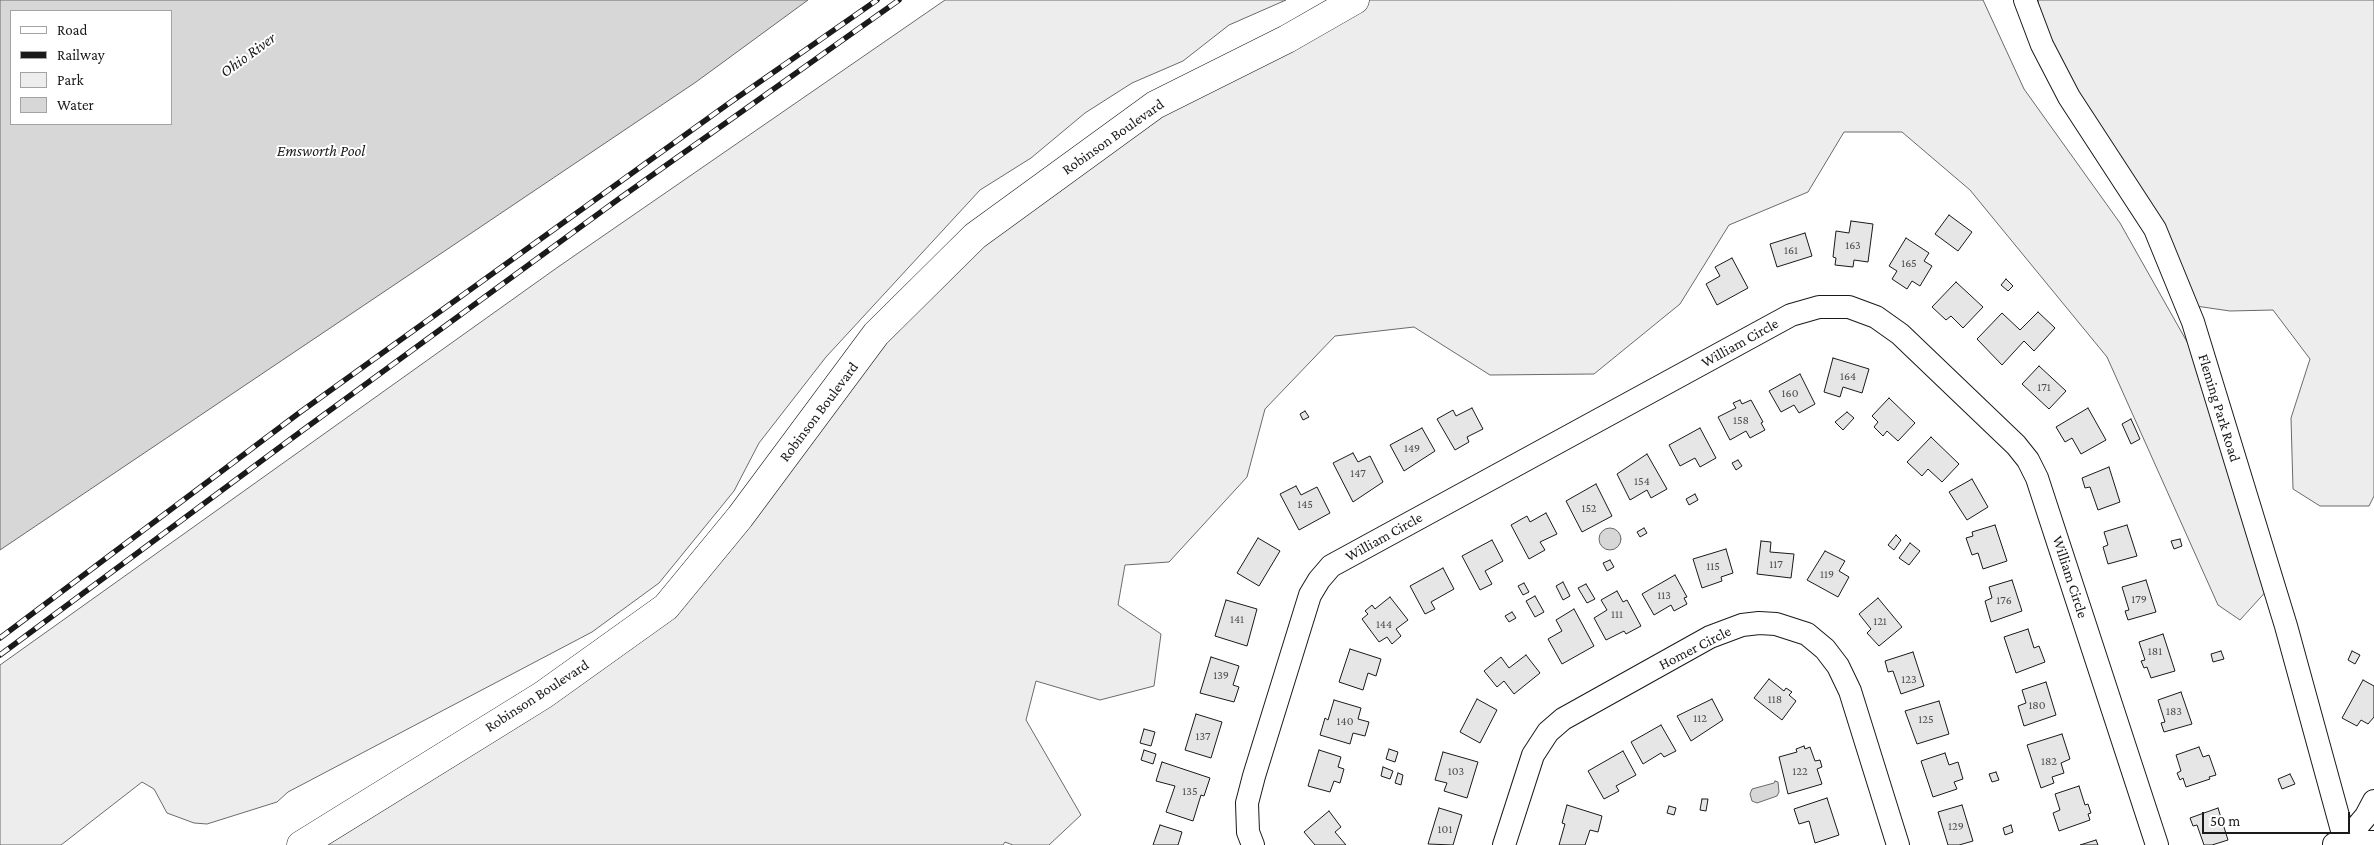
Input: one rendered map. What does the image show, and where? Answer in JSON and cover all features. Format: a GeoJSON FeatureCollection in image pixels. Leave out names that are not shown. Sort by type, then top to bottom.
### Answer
{"type":"FeatureCollection","features":[{"type":"Feature","properties":{"kind":"main road","name":"Robinson Boulevard"},"geometry":{"type":"LineString","coordinates":[[301,845],[543,695],[666,607],[740,517],[876,334],[975,236],[1155,105],[1287,39],[1355,0]]}},
{"type":"Feature","properties":{"kind":"street","name":"Fleming Park Road"},"geometry":{"type":"LineString","coordinates":[[2025,0],[2042,45],[2069,97],[2158,238],[2193,322],[2286,626],[2341,844]]}},
{"type":"Feature","properties":{"kind":"street","name":"William Circle"},"geometry":{"type":"LineString","coordinates":[[1253,845],[1248,832],[1247,804],[1254,776],[1310,595],[1319,580],[1331,566],[1791,315],[1819,307],[1849,307],[1876,317],[1900,334],[2016,445],[2028,460],[2037,478],[2157,845]]}},
{"type":"Feature","properties":{"kind":"street","name":"Homer Circle"},"geometry":{"type":"LineString","coordinates":[[1504,845],[1533,755],[1548,732],[1563,719],[1710,637],[1727,630],[1759,624],[1776,624],[1807,634],[1824,649],[1838,666],[1850,691],[1898,845]]}},
{"type":"Feature","properties":{"kind":"street"},"geometry":{"type":"LineString","coordinates":[[2341,844],[2366,816],[2374,801]]}},
{"type":"Feature","properties":{"kind":"street"},"geometry":{"type":"LineString","coordinates":[[2341,844],[2374,842]]}},
{"type":"Feature","properties":{"kind":"green space"},"geometry":{"type":"Polygon","coordinates":[[[945,0],[1286,0],[1229,25],[1183,61],[1132,83],[1085,113],[1031,158],[980,190],[826,357],[759,443],[734,491],[659,583],[592,632],[288,792],[277,802],[207,824],[194,823],[167,813],[154,789],[142,782],[61,845],[0,845],[0,665],[558,267],[945,0]]]}},
{"type":"Feature","properties":{"kind":"green space"},"geometry":{"type":"Polygon","coordinates":[[[1362,0],[1983,0],[2024,89],[2120,223],[2199,363],[2270,587],[2240,620],[2218,605],[2107,357],[1970,190],[1902,132],[1844,132],[1808,192],[1729,225],[1680,304],[1594,374],[1490,375],[1414,327],[1335,336],[1265,409],[1247,477],[1169,562],[1125,565],[1118,605],[1161,634],[1154,686],[1100,700],[1036,681],[1026,720],[1081,815],[1049,845],[1013,845],[1005,842],[1003,845],[309,845],[669,617],[881,338],[978,240],[1158,111],[1362,0]]]}},
{"type":"Feature","properties":{"kind":"green space"},"geometry":{"type":"Polygon","coordinates":[[[2038,0],[2374,0],[2374,496],[2369,506],[2320,506],[2293,489],[2291,418],[2310,359],[2273,310],[2230,311],[2189,305],[2044,41],[2038,0]]]}},
{"type":"Feature","properties":{"kind":"water","name":"Emsworth Pool"},"geometry":{"type":"Polygon","coordinates":[[[0,0],[808,0],[696,82],[0,550],[0,0]]]}},
{"type":"Feature","properties":{"kind":"water"},"geometry":{"type":"Polygon","coordinates":[[[1610,528],[1618,531],[1621,539],[1618,547],[1610,550],[1602,547],[1599,539],[1602,531],[1610,528]]]}},
{"type":"Feature","properties":{"kind":"water"},"geometry":{"type":"Polygon","coordinates":[[[1775,781],[1778,782],[1779,792],[1777,796],[1757,803],[1752,801],[1750,794],[1752,789],[1774,783],[1775,781]]]}},
{"type":"Feature","properties":{"kind":"building"},"geometry":{"type":"Polygon","coordinates":[[[1949,215],[1972,232],[1958,251],[1935,234],[1949,215]]]}},
{"type":"Feature","properties":{"kind":"building"},"geometry":{"type":"Polygon","coordinates":[[[1851,221],[1873,224],[1868,262],[1854,260],[1853,267],[1835,265],[1836,258],[1833,257],[1836,231],[1849,233],[1851,221]]]}},
{"type":"Feature","properties":{"kind":"building"},"geometry":{"type":"Polygon","coordinates":[[[1805,233],[1812,256],[1777,267],[1770,244],[1805,233]]]}},
{"type":"Feature","properties":{"kind":"building"},"geometry":{"type":"Polygon","coordinates":[[[1906,238],[1929,253],[1924,261],[1932,266],[1920,286],[1912,281],[1907,289],[1892,279],[1897,271],[1889,266],[1906,238]]]}},
{"type":"Feature","properties":{"kind":"building"},"geometry":{"type":"Polygon","coordinates":[[[1732,258],[1748,288],[1717,305],[1706,284],[1720,276],[1715,267],[1732,258]]]}},
{"type":"Feature","properties":{"kind":"building"},"geometry":{"type":"Polygon","coordinates":[[[2006,279],[2013,286],[2008,291],[2001,285],[2006,279]]]}},
{"type":"Feature","properties":{"kind":"building"},"geometry":{"type":"Polygon","coordinates":[[[1956,282],[1983,307],[1963,328],[1951,316],[1946,320],[1932,307],[1956,282]]]}},
{"type":"Feature","properties":{"kind":"building"},"geometry":{"type":"Polygon","coordinates":[[[2038,312],[2055,328],[2034,351],[2024,341],[2002,365],[1977,339],[2002,313],[2020,330],[2038,312]]]}},
{"type":"Feature","properties":{"kind":"building"},"geometry":{"type":"Polygon","coordinates":[[[1833,358],[1869,369],[1862,393],[1843,387],[1840,397],[1824,392],[1833,358]]]}},
{"type":"Feature","properties":{"kind":"building"},"geometry":{"type":"Polygon","coordinates":[[[2039,366],[2066,391],[2049,409],[2022,384],[2039,366]]]}},
{"type":"Feature","properties":{"kind":"building"},"geometry":{"type":"Polygon","coordinates":[[[1800,374],[1815,404],[1799,413],[1794,405],[1781,412],[1769,391],[1800,374]]]}},
{"type":"Feature","properties":{"kind":"building"},"geometry":{"type":"Polygon","coordinates":[[[1889,398],[1915,423],[1898,441],[1887,431],[1883,436],[1874,427],[1878,422],[1872,416],[1889,398]]]}},
{"type":"Feature","properties":{"kind":"building"},"geometry":{"type":"Polygon","coordinates":[[[1740,400],[1742,404],[1751,400],[1763,422],[1761,423],[1765,430],[1750,438],[1746,431],[1730,440],[1718,417],[1736,408],[1733,403],[1740,400]]]}},
{"type":"Feature","properties":{"kind":"building"},"geometry":{"type":"Polygon","coordinates":[[[1472,408],[1483,429],[1467,437],[1469,442],[1455,450],[1437,419],[1453,410],[1456,416],[1472,408]]]}},
{"type":"Feature","properties":{"kind":"building"},"geometry":{"type":"Polygon","coordinates":[[[2088,408],[2106,440],[2081,454],[2072,438],[2065,442],[2056,427],[2088,408]]]}},
{"type":"Feature","properties":{"kind":"building"},"geometry":{"type":"Polygon","coordinates":[[[1305,411],[1309,417],[1303,420],[1300,414],[1305,411]]]}},
{"type":"Feature","properties":{"kind":"building"},"geometry":{"type":"Polygon","coordinates":[[[1847,412],[1854,418],[1843,430],[1835,422],[1847,412]]]}},
{"type":"Feature","properties":{"kind":"building"},"geometry":{"type":"Polygon","coordinates":[[[2131,419],[2140,439],[2131,444],[2122,424],[2131,419]]]}},
{"type":"Feature","properties":{"kind":"building"},"geometry":{"type":"Polygon","coordinates":[[[1422,428],[1435,451],[1404,471],[1390,445],[1422,428]]]}},
{"type":"Feature","properties":{"kind":"building"},"geometry":{"type":"Polygon","coordinates":[[[1700,428],[1716,458],[1700,467],[1695,458],[1680,466],[1669,445],[1700,428]]]}},
{"type":"Feature","properties":{"kind":"building"},"geometry":{"type":"Polygon","coordinates":[[[1931,437],[1959,464],[1942,482],[1928,469],[1922,476],[1907,462],[1931,437]]]}},
{"type":"Feature","properties":{"kind":"building"},"geometry":{"type":"Polygon","coordinates":[[[1353,453],[1358,462],[1370,456],[1383,482],[1353,502],[1333,463],[1353,453]]]}},
{"type":"Feature","properties":{"kind":"building"},"geometry":{"type":"Polygon","coordinates":[[[1647,454],[1667,489],[1651,498],[1647,490],[1630,500],[1617,474],[1647,454]]]}},
{"type":"Feature","properties":{"kind":"building"},"geometry":{"type":"Polygon","coordinates":[[[1738,460],[1742,466],[1736,470],[1732,463],[1738,460]]]}},
{"type":"Feature","properties":{"kind":"building"},"geometry":{"type":"Polygon","coordinates":[[[2109,467],[2120,502],[2098,510],[2090,487],[2085,488],[2082,478],[2109,467]]]}},
{"type":"Feature","properties":{"kind":"building"},"geometry":{"type":"Polygon","coordinates":[[[1972,479],[1988,507],[1967,520],[1949,492],[1972,479]]]}},
{"type":"Feature","properties":{"kind":"building"},"geometry":{"type":"Polygon","coordinates":[[[1596,484],[1612,516],[1582,532],[1566,501],[1596,484]]]}},
{"type":"Feature","properties":{"kind":"building"},"geometry":{"type":"Polygon","coordinates":[[[1296,486],[1301,495],[1317,487],[1330,513],[1299,530],[1280,494],[1296,486]]]}},
{"type":"Feature","properties":{"kind":"building"},"geometry":{"type":"Polygon","coordinates":[[[1695,494],[1698,500],[1689,505],[1686,499],[1695,494]]]}},
{"type":"Feature","properties":{"kind":"building"},"geometry":{"type":"Polygon","coordinates":[[[1546,513],[1557,534],[1540,542],[1545,550],[1529,559],[1511,525],[1527,516],[1530,522],[1546,513]]]}},
{"type":"Feature","properties":{"kind":"building"},"geometry":{"type":"Polygon","coordinates":[[[1995,525],[2007,561],[1983,569],[1978,553],[1972,555],[1966,538],[1973,536],[1972,532],[1995,525]]]}},
{"type":"Feature","properties":{"kind":"building"},"geometry":{"type":"Polygon","coordinates":[[[2127,525],[2137,556],[2108,564],[2103,547],[2108,545],[2104,532],[2127,525]]]}},
{"type":"Feature","properties":{"kind":"building"},"geometry":{"type":"Polygon","coordinates":[[[1644,528],[1647,533],[1640,537],[1637,532],[1644,528]]]}},
{"type":"Feature","properties":{"kind":"building"},"geometry":{"type":"Polygon","coordinates":[[[1896,535],[1901,540],[1894,550],[1888,545],[1896,535]]]}},
{"type":"Feature","properties":{"kind":"building"},"geometry":{"type":"Polygon","coordinates":[[[1258,538],[1280,551],[1259,586],[1237,573],[1258,538]]]}},
{"type":"Feature","properties":{"kind":"building"},"geometry":{"type":"Polygon","coordinates":[[[2180,539],[2182,546],[2174,549],[2171,541],[2180,539]]]}},
{"type":"Feature","properties":{"kind":"building"},"geometry":{"type":"Polygon","coordinates":[[[1492,540],[1503,561],[1485,571],[1492,584],[1480,590],[1462,556],[1492,540]]]}},
{"type":"Feature","properties":{"kind":"building"},"geometry":{"type":"Polygon","coordinates":[[[1761,541],[1771,542],[1770,552],[1794,554],[1791,578],[1757,574],[1761,541]]]}},
{"type":"Feature","properties":{"kind":"building"},"geometry":{"type":"Polygon","coordinates":[[[1910,543],[1920,551],[1909,565],[1899,558],[1910,543]]]}},
{"type":"Feature","properties":{"kind":"building"},"geometry":{"type":"Polygon","coordinates":[[[1726,549],[1733,573],[1721,577],[1722,581],[1702,588],[1693,559],[1726,549]]]}},
{"type":"Feature","properties":{"kind":"building"},"geometry":{"type":"Polygon","coordinates":[[[1825,551],[1845,561],[1839,571],[1849,577],[1838,597],[1807,580],[1825,551]]]}},
{"type":"Feature","properties":{"kind":"building"},"geometry":{"type":"Polygon","coordinates":[[[1610,560],[1614,567],[1607,571],[1603,563],[1610,560]]]}},
{"type":"Feature","properties":{"kind":"building"},"geometry":{"type":"Polygon","coordinates":[[[1443,568],[1454,589],[1431,602],[1435,609],[1425,614],[1410,586],[1443,568]]]}},
{"type":"Feature","properties":{"kind":"building"},"geometry":{"type":"Polygon","coordinates":[[[1675,575],[1687,597],[1684,598],[1687,604],[1674,611],[1671,605],[1654,615],[1642,594],[1675,575]]]}},
{"type":"Feature","properties":{"kind":"building"},"geometry":{"type":"Polygon","coordinates":[[[2012,580],[2022,611],[1991,622],[1985,601],[1992,598],[1989,587],[2012,580]]]}},
{"type":"Feature","properties":{"kind":"building"},"geometry":{"type":"Polygon","coordinates":[[[2146,580],[2156,612],[2128,620],[2125,611],[2129,610],[2122,587],[2146,580]]]}},
{"type":"Feature","properties":{"kind":"building"},"geometry":{"type":"Polygon","coordinates":[[[1563,582],[1570,596],[1563,600],[1556,586],[1563,582]]]}},
{"type":"Feature","properties":{"kind":"building"},"geometry":{"type":"Polygon","coordinates":[[[1524,583],[1529,592],[1523,595],[1518,586],[1524,583]]]}},
{"type":"Feature","properties":{"kind":"building"},"geometry":{"type":"Polygon","coordinates":[[[1586,584],[1595,599],[1587,603],[1578,588],[1586,584]]]}},
{"type":"Feature","properties":{"kind":"building"},"geometry":{"type":"Polygon","coordinates":[[[1617,591],[1623,602],[1627,600],[1641,626],[1626,634],[1624,631],[1606,640],[1594,618],[1607,610],[1601,600],[1617,591]]]}},
{"type":"Feature","properties":{"kind":"building"},"geometry":{"type":"Polygon","coordinates":[[[1535,596],[1544,612],[1535,617],[1526,601],[1535,596]]]}},
{"type":"Feature","properties":{"kind":"building"},"geometry":{"type":"Polygon","coordinates":[[[1390,597],[1408,620],[1396,629],[1401,636],[1392,644],[1387,637],[1379,642],[1362,619],[1368,614],[1365,611],[1372,605],[1375,609],[1390,597]]]}},
{"type":"Feature","properties":{"kind":"building"},"geometry":{"type":"Polygon","coordinates":[[[1878,598],[1902,627],[1879,646],[1867,633],[1871,629],[1859,614],[1878,598]]]}},
{"type":"Feature","properties":{"kind":"building"},"geometry":{"type":"Polygon","coordinates":[[[1226,600],[1257,609],[1247,646],[1215,636],[1226,600]]]}},
{"type":"Feature","properties":{"kind":"building"},"geometry":{"type":"Polygon","coordinates":[[[1574,609],[1594,646],[1562,664],[1548,639],[1562,631],[1556,620],[1574,609]]]}},
{"type":"Feature","properties":{"kind":"building"},"geometry":{"type":"Polygon","coordinates":[[[1512,612],[1516,618],[1509,622],[1505,616],[1512,612]]]}},
{"type":"Feature","properties":{"kind":"building"},"geometry":{"type":"Polygon","coordinates":[[[2028,629],[2034,648],[2039,646],[2045,662],[2016,673],[2004,637],[2028,629]]]}},
{"type":"Feature","properties":{"kind":"building"},"geometry":{"type":"Polygon","coordinates":[[[2163,634],[2175,671],[2151,678],[2147,667],[2144,668],[2141,661],[2145,660],[2139,642],[2163,634]]]}},
{"type":"Feature","properties":{"kind":"building"},"geometry":{"type":"Polygon","coordinates":[[[1350,649],[1381,659],[1376,676],[1368,673],[1363,690],[1339,682],[1350,649]]]}},
{"type":"Feature","properties":{"kind":"building"},"geometry":{"type":"Polygon","coordinates":[[[2221,651],[2224,659],[2213,662],[2211,654],[2221,651]]]}},
{"type":"Feature","properties":{"kind":"building"},"geometry":{"type":"Polygon","coordinates":[[[2352,651],[2360,655],[2355,664],[2348,660],[2352,651]]]}},
{"type":"Feature","properties":{"kind":"building"},"geometry":{"type":"Polygon","coordinates":[[[1913,652],[1924,686],[1901,694],[1893,671],[1888,672],[1885,661],[1913,652]]]}},
{"type":"Feature","properties":{"kind":"building"},"geometry":{"type":"Polygon","coordinates":[[[1526,655],[1540,673],[1514,694],[1504,681],[1497,687],[1484,671],[1501,657],[1509,668],[1526,655]]]}},
{"type":"Feature","properties":{"kind":"building"},"geometry":{"type":"Polygon","coordinates":[[[1211,657],[1239,666],[1233,685],[1239,687],[1234,702],[1200,693],[1211,657]]]}},
{"type":"Feature","properties":{"kind":"building"},"geometry":{"type":"Polygon","coordinates":[[[1769,679],[1784,691],[1786,688],[1792,692],[1789,695],[1796,701],[1782,720],[1754,698],[1769,679]]]}},
{"type":"Feature","properties":{"kind":"building"},"geometry":{"type":"Polygon","coordinates":[[[2363,680],[2374,686],[2374,717],[2368,724],[2361,720],[2357,726],[2342,718],[2363,680]]]}},
{"type":"Feature","properties":{"kind":"building"},"geometry":{"type":"Polygon","coordinates":[[[2046,682],[2056,715],[2024,726],[2018,706],[2026,703],[2022,690],[2046,682]]]}},
{"type":"Feature","properties":{"kind":"building"},"geometry":{"type":"Polygon","coordinates":[[[2181,692],[2192,724],[2164,732],[2161,723],[2165,722],[2158,700],[2181,692]]]}},
{"type":"Feature","properties":{"kind":"building"},"geometry":{"type":"Polygon","coordinates":[[[1477,699],[1497,710],[1480,743],[1460,732],[1477,699]]]}},
{"type":"Feature","properties":{"kind":"building"},"geometry":{"type":"Polygon","coordinates":[[[1712,699],[1723,720],[1691,741],[1677,716],[1712,699]]]}},
{"type":"Feature","properties":{"kind":"building"},"geometry":{"type":"Polygon","coordinates":[[[1334,700],[1361,708],[1358,719],[1369,722],[1365,736],[1353,733],[1350,744],[1320,735],[1325,718],[1328,720],[1334,700]]]}},
{"type":"Feature","properties":{"kind":"building"},"geometry":{"type":"Polygon","coordinates":[[[1939,701],[1949,734],[1917,744],[1905,711],[1939,701]]]}},
{"type":"Feature","properties":{"kind":"building"},"geometry":{"type":"Polygon","coordinates":[[[1196,714],[1222,722],[1211,758],[1185,750],[1196,714]]]}},
{"type":"Feature","properties":{"kind":"building"},"geometry":{"type":"Polygon","coordinates":[[[1661,725],[1676,751],[1664,757],[1661,753],[1643,764],[1631,742],[1661,725]]]}},
{"type":"Feature","properties":{"kind":"building"},"geometry":{"type":"Polygon","coordinates":[[[1144,729],[1155,732],[1151,746],[1140,743],[1144,729]]]}},
{"type":"Feature","properties":{"kind":"building"},"geometry":{"type":"Polygon","coordinates":[[[2062,734],[2070,759],[2061,763],[2064,773],[2052,777],[2054,783],[2041,788],[2027,745],[2062,734]]]}},
{"type":"Feature","properties":{"kind":"building"},"geometry":{"type":"Polygon","coordinates":[[[1804,746],[1805,749],[1810,747],[1815,761],[1820,760],[1822,767],[1817,769],[1822,784],[1788,794],[1779,757],[1797,752],[1796,749],[1804,746]]]}},
{"type":"Feature","properties":{"kind":"building"},"geometry":{"type":"Polygon","coordinates":[[[2199,747],[2203,757],[2209,755],[2216,775],[2186,787],[2183,778],[2180,780],[2177,773],[2181,771],[2176,755],[2199,747]]]}},
{"type":"Feature","properties":{"kind":"building"},"geometry":{"type":"Polygon","coordinates":[[[1389,749],[1398,752],[1395,762],[1386,759],[1389,749]]]}},
{"type":"Feature","properties":{"kind":"building"},"geometry":{"type":"Polygon","coordinates":[[[1144,750],[1156,754],[1153,764],[1141,760],[1144,750]]]}},
{"type":"Feature","properties":{"kind":"building"},"geometry":{"type":"Polygon","coordinates":[[[1319,750],[1341,757],[1338,767],[1344,769],[1340,783],[1334,781],[1330,792],[1308,786],[1319,750]]]}},
{"type":"Feature","properties":{"kind":"building"},"geometry":{"type":"Polygon","coordinates":[[[1623,751],[1636,775],[1616,786],[1619,791],[1604,799],[1588,771],[1623,751]]]}},
{"type":"Feature","properties":{"kind":"building"},"geometry":{"type":"Polygon","coordinates":[[[1443,752],[1478,762],[1467,798],[1444,791],[1447,783],[1435,780],[1443,752]]]}},
{"type":"Feature","properties":{"kind":"building"},"geometry":{"type":"Polygon","coordinates":[[[1945,753],[1949,765],[1958,762],[1963,779],[1954,782],[1957,789],[1933,797],[1921,761],[1945,753]]]}},
{"type":"Feature","properties":{"kind":"building"},"geometry":{"type":"Polygon","coordinates":[[[1162,762],[1210,778],[1204,796],[1201,795],[1193,821],[1166,812],[1175,786],[1156,781],[1162,762]]]}},
{"type":"Feature","properties":{"kind":"building"},"geometry":{"type":"Polygon","coordinates":[[[1383,767],[1393,771],[1390,779],[1381,776],[1383,767]]]}},
{"type":"Feature","properties":{"kind":"building"},"geometry":{"type":"Polygon","coordinates":[[[1996,772],[1999,780],[1992,782],[1989,774],[1996,772]]]}},
{"type":"Feature","properties":{"kind":"building"},"geometry":{"type":"Polygon","coordinates":[[[1398,773],[1403,775],[1401,785],[1395,783],[1398,773]]]}},
{"type":"Feature","properties":{"kind":"building"},"geometry":{"type":"Polygon","coordinates":[[[2290,774],[2295,784],[2282,789],[2278,779],[2290,774]]]}},
{"type":"Feature","properties":{"kind":"building"},"geometry":{"type":"Polygon","coordinates":[[[2079,786],[2085,805],[2088,804],[2091,813],[2088,814],[2090,820],[2059,831],[2053,813],[2060,810],[2055,794],[2079,786]]]}},
{"type":"Feature","properties":{"kind":"building"},"geometry":{"type":"Polygon","coordinates":[[[1827,798],[1839,835],[1815,843],[1809,821],[1799,824],[1794,809],[1827,798]]]}},
{"type":"Feature","properties":{"kind":"building"},"geometry":{"type":"Polygon","coordinates":[[[1702,799],[1708,799],[1706,811],[1700,810],[1702,799]]]}},
{"type":"Feature","properties":{"kind":"building"},"geometry":{"type":"Polygon","coordinates":[[[1567,805],[1602,816],[1598,832],[1590,830],[1585,845],[1559,845],[1565,824],[1562,823],[1567,805]]]}},
{"type":"Feature","properties":{"kind":"building"},"geometry":{"type":"Polygon","coordinates":[[[1962,805],[1973,841],[1959,845],[1948,845],[1938,812],[1962,805]]]}},
{"type":"Feature","properties":{"kind":"building"},"geometry":{"type":"Polygon","coordinates":[[[1669,806],[1676,808],[1674,815],[1667,813],[1669,806]]]}},
{"type":"Feature","properties":{"kind":"building"},"geometry":{"type":"Polygon","coordinates":[[[1439,808],[1462,815],[1453,845],[1428,844],[1439,808]]]}},
{"type":"Feature","properties":{"kind":"building"},"geometry":{"type":"Polygon","coordinates":[[[2218,808],[2228,840],[2212,845],[2204,845],[2197,825],[2193,826],[2190,818],[2218,808]]]}},
{"type":"Feature","properties":{"kind":"building"},"geometry":{"type":"Polygon","coordinates":[[[1329,811],[1341,827],[1335,832],[1346,845],[1315,845],[1304,832],[1329,811]]]}},
{"type":"Feature","properties":{"kind":"building"},"geometry":{"type":"Polygon","coordinates":[[[1160,825],[1182,832],[1178,845],[1153,845],[1160,825]]]}},
{"type":"Feature","properties":{"kind":"building"},"geometry":{"type":"Polygon","coordinates":[[[2011,825],[2013,832],[2005,835],[2003,828],[2011,825]]]}},
{"type":"Feature","properties":{"kind":"building"},"geometry":{"type":"Polygon","coordinates":[[[2096,840],[2098,845],[2080,845],[2096,840]]]}},
{"type":"Feature","properties":{"kind":"railway"},"geometry":{"type":"LineString","coordinates":[[0,638],[299,413],[728,104],[877,0]]}},
{"type":"Feature","properties":{"kind":"railway"},"geometry":{"type":"LineString","coordinates":[[0,655],[620,198],[899,0]]}},
{"type":"Feature","properties":{"kind":"water label","name":"Ohio River"},"geometry":{"type":"Point","coordinates":[248,55]}}]}
